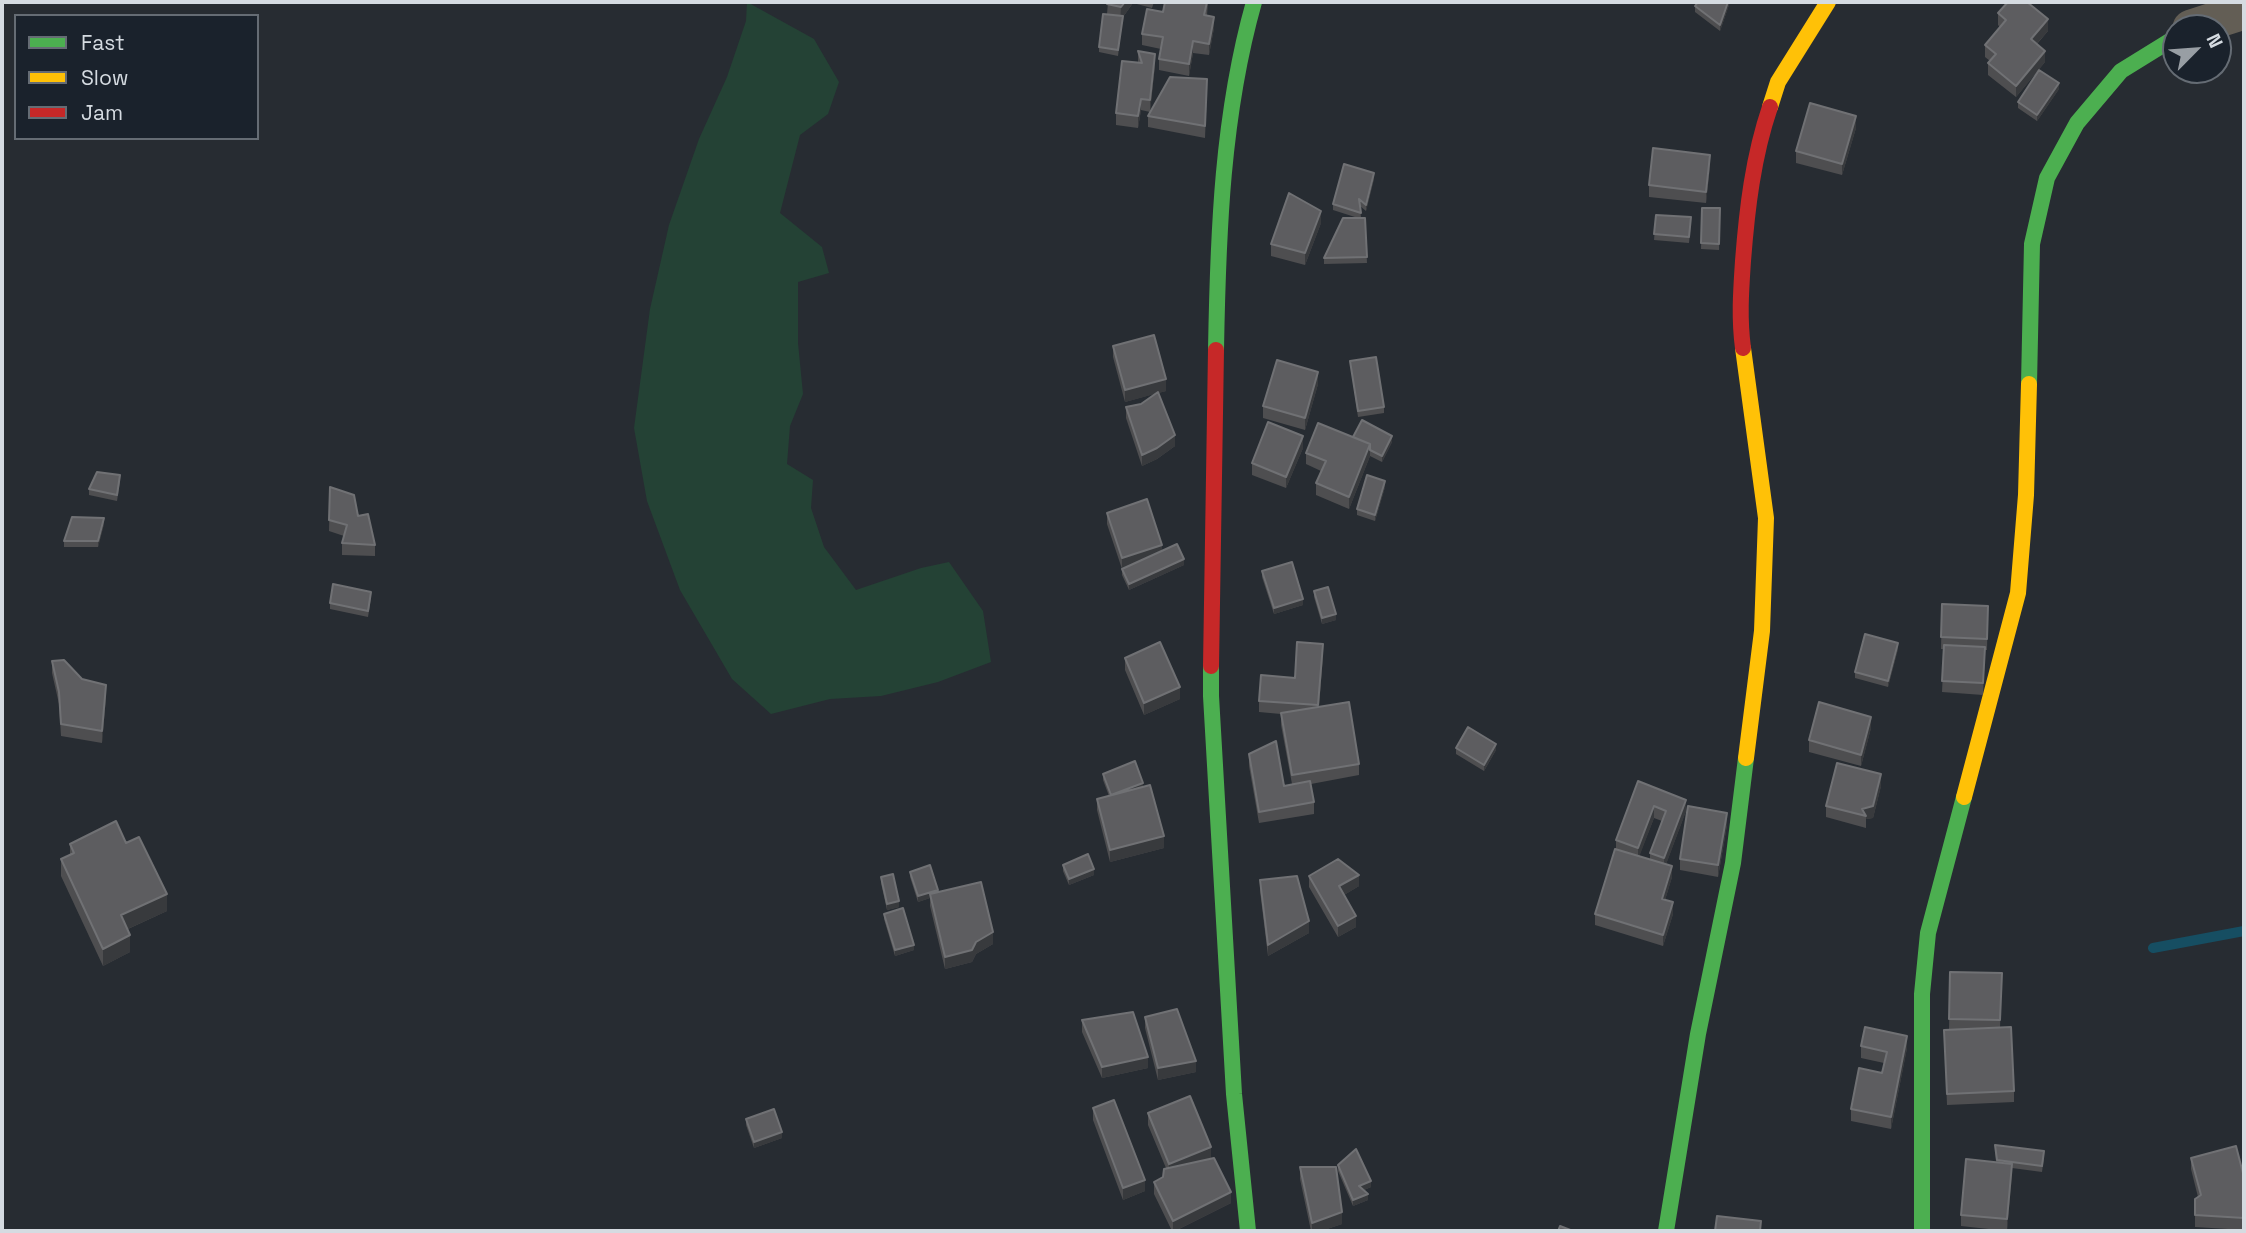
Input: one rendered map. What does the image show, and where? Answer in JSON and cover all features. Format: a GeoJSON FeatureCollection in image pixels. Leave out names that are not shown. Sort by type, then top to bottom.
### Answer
{"type":"FeatureCollection","features":[{"type":"Feature","properties":{"kind":"street"},"geometry":{"type":"LineString","coordinates":[[1248,1231],[1234,1094],[1211,696],[1217,270],[1229,116],[1244,37],[1254,2]]}},
{"type":"Feature","properties":{"kind":"street"},"geometry":{"type":"LineString","coordinates":[[1666,1231],[1698,1034],[1733,863],[1762,631],[1766,518],[1740,321],[1746,223],[1758,143],[1778,82],[1828,2]]}},
{"type":"Feature","properties":{"kind":"street"},"geometry":{"type":"LineString","coordinates":[[1922,1231],[1923,994],[1928,933],[2018,593],[2026,495],[2032,244],[2047,178],[2077,123],[2121,71],[2162,46]]}},
{"type":"Feature","properties":{"kind":"green space"},"geometry":{"type":"Polygon","coordinates":[[[747,2],[814,39],[839,82],[828,114],[800,135],[780,213],[822,247],[829,273],[798,282],[798,343],[803,394],[790,426],[787,464],[813,480],[811,508],[824,547],[856,590],[921,568],[949,562],[983,611],[991,662],[938,682],[881,696],[830,699],[771,714],[732,679],[680,590],[647,501],[634,428],[650,309],[669,225],[699,139],[727,77],[746,21],[747,2]]]}},
{"type":"Feature","properties":{"kind":"building"},"geometry":{"type":"Polygon","coordinates":[[[1125,2],[1121,7],[1107,4],[1125,2]]]}},
{"type":"Feature","properties":{"kind":"building"},"geometry":{"type":"Polygon","coordinates":[[[1165,2],[1207,2],[1204,15],[1214,17],[1209,44],[1193,41],[1189,64],[1159,59],[1163,37],[1142,34],[1147,9],[1163,12],[1165,2]]]}},
{"type":"Feature","properties":{"kind":"building"},"geometry":{"type":"Polygon","coordinates":[[[1698,2],[1728,2],[1720,25],[1695,6],[1698,2]]]}},
{"type":"Feature","properties":{"kind":"building"},"geometry":{"type":"Polygon","coordinates":[[[2008,2],[2027,2],[2048,19],[2031,39],[2045,51],[2016,86],[1988,63],[1996,54],[1985,45],[2006,20],[1998,13],[2008,2]]]}},
{"type":"Feature","properties":{"kind":"building"},"geometry":{"type":"Polygon","coordinates":[[[1103,14],[1123,16],[1118,50],[1099,47],[1103,14]]]}},
{"type":"Feature","properties":{"kind":"building"},"geometry":{"type":"Polygon","coordinates":[[[1138,51],[1155,54],[1150,100],[1141,99],[1138,116],[1116,113],[1122,61],[1142,63],[1138,51]]]}},
{"type":"Feature","properties":{"kind":"building"},"geometry":{"type":"Polygon","coordinates":[[[2039,70],[2059,83],[2037,115],[2018,102],[2039,70]]]}},
{"type":"Feature","properties":{"kind":"building"},"geometry":{"type":"Polygon","coordinates":[[[1170,77],[1207,79],[1205,126],[1148,116],[1170,77]]]}},
{"type":"Feature","properties":{"kind":"building"},"geometry":{"type":"Polygon","coordinates":[[[1810,103],[1856,116],[1842,164],[1796,151],[1810,103]]]}},
{"type":"Feature","properties":{"kind":"building"},"geometry":{"type":"Polygon","coordinates":[[[1653,148],[1710,155],[1706,192],[1649,185],[1653,148]]]}},
{"type":"Feature","properties":{"kind":"building"},"geometry":{"type":"Polygon","coordinates":[[[1344,164],[1374,173],[1366,205],[1359,199],[1361,213],[1333,204],[1344,164]]]}},
{"type":"Feature","properties":{"kind":"building"},"geometry":{"type":"Polygon","coordinates":[[[1289,193],[1321,211],[1305,253],[1271,244],[1289,193]]]}},
{"type":"Feature","properties":{"kind":"building"},"geometry":{"type":"Polygon","coordinates":[[[1702,208],[1720,208],[1719,244],[1701,243],[1702,208]]]}},
{"type":"Feature","properties":{"kind":"building"},"geometry":{"type":"Polygon","coordinates":[[[1656,215],[1691,217],[1689,237],[1654,234],[1656,215]]]}},
{"type":"Feature","properties":{"kind":"building"},"geometry":{"type":"Polygon","coordinates":[[[1343,218],[1365,218],[1367,257],[1324,258],[1343,218]]]}},
{"type":"Feature","properties":{"kind":"building"},"geometry":{"type":"Polygon","coordinates":[[[1154,335],[1166,379],[1125,390],[1113,346],[1154,335]]]}},
{"type":"Feature","properties":{"kind":"building"},"geometry":{"type":"Polygon","coordinates":[[[1376,357],[1384,407],[1358,411],[1350,361],[1376,357]]]}},
{"type":"Feature","properties":{"kind":"building"},"geometry":{"type":"Polygon","coordinates":[[[1277,360],[1318,372],[1305,418],[1263,406],[1277,360]]]}},
{"type":"Feature","properties":{"kind":"building"},"geometry":{"type":"Polygon","coordinates":[[[1158,392],[1175,435],[1142,455],[1126,407],[1141,404],[1158,392]]]}},
{"type":"Feature","properties":{"kind":"building"},"geometry":{"type":"Polygon","coordinates":[[[1362,420],[1392,436],[1382,456],[1370,450],[1370,444],[1353,437],[1362,420]]]}},
{"type":"Feature","properties":{"kind":"building"},"geometry":{"type":"Polygon","coordinates":[[[1268,422],[1303,436],[1286,477],[1252,463],[1268,422]]]}},
{"type":"Feature","properties":{"kind":"building"},"geometry":{"type":"Polygon","coordinates":[[[1318,423],[1370,444],[1349,497],[1316,483],[1326,461],[1306,453],[1318,423]]]}},
{"type":"Feature","properties":{"kind":"building"},"geometry":{"type":"Polygon","coordinates":[[[97,472],[120,475],[117,495],[89,489],[97,472]]]}},
{"type":"Feature","properties":{"kind":"building"},"geometry":{"type":"Polygon","coordinates":[[[1367,475],[1385,481],[1375,515],[1357,509],[1367,475]]]}},
{"type":"Feature","properties":{"kind":"building"},"geometry":{"type":"Polygon","coordinates":[[[330,487],[354,495],[358,516],[368,514],[375,545],[342,543],[347,525],[329,520],[330,487]]]}},
{"type":"Feature","properties":{"kind":"building"},"geometry":{"type":"Polygon","coordinates":[[[1147,499],[1162,545],[1122,558],[1107,513],[1147,499]]]}},
{"type":"Feature","properties":{"kind":"building"},"geometry":{"type":"Polygon","coordinates":[[[72,517],[104,518],[98,541],[64,541],[72,517]]]}},
{"type":"Feature","properties":{"kind":"building"},"geometry":{"type":"Polygon","coordinates":[[[1177,544],[1184,559],[1129,584],[1122,569],[1177,544]]]}},
{"type":"Feature","properties":{"kind":"building"},"geometry":{"type":"Polygon","coordinates":[[[1292,562],[1303,599],[1274,608],[1262,571],[1292,562]]]}},
{"type":"Feature","properties":{"kind":"building"},"geometry":{"type":"Polygon","coordinates":[[[333,584],[371,592],[368,611],[330,603],[333,584]]]}},
{"type":"Feature","properties":{"kind":"building"},"geometry":{"type":"Polygon","coordinates":[[[1328,587],[1336,614],[1322,618],[1314,591],[1328,587]]]}},
{"type":"Feature","properties":{"kind":"building"},"geometry":{"type":"Polygon","coordinates":[[[1942,604],[1988,606],[1987,639],[1941,637],[1942,604]]]}},
{"type":"Feature","properties":{"kind":"building"},"geometry":{"type":"Polygon","coordinates":[[[1865,634],[1898,643],[1888,681],[1855,672],[1865,634]]]}},
{"type":"Feature","properties":{"kind":"building"},"geometry":{"type":"Polygon","coordinates":[[[1160,642],[1180,687],[1144,703],[1125,658],[1160,642]]]}},
{"type":"Feature","properties":{"kind":"building"},"geometry":{"type":"Polygon","coordinates":[[[1297,642],[1323,644],[1318,705],[1259,701],[1261,675],[1295,678],[1297,642]]]}},
{"type":"Feature","properties":{"kind":"building"},"geometry":{"type":"Polygon","coordinates":[[[1944,645],[1985,647],[1983,683],[1942,681],[1944,645]]]}},
{"type":"Feature","properties":{"kind":"building"},"geometry":{"type":"Polygon","coordinates":[[[64,660],[82,679],[106,685],[102,731],[61,724],[59,692],[52,661],[64,660]]]}},
{"type":"Feature","properties":{"kind":"building"},"geometry":{"type":"Polygon","coordinates":[[[1349,702],[1359,764],[1292,775],[1281,713],[1349,702]]]}},
{"type":"Feature","properties":{"kind":"building"},"geometry":{"type":"Polygon","coordinates":[[[1819,702],[1871,717],[1861,755],[1809,740],[1819,702]]]}},
{"type":"Feature","properties":{"kind":"building"},"geometry":{"type":"Polygon","coordinates":[[[1468,727],[1496,744],[1484,765],[1456,748],[1468,727]]]}},
{"type":"Feature","properties":{"kind":"building"},"geometry":{"type":"Polygon","coordinates":[[[1276,741],[1284,786],[1310,781],[1314,802],[1259,812],[1249,754],[1276,741]]]}},
{"type":"Feature","properties":{"kind":"building"},"geometry":{"type":"Polygon","coordinates":[[[1135,761],[1143,783],[1111,795],[1103,774],[1135,761]]]}},
{"type":"Feature","properties":{"kind":"building"},"geometry":{"type":"Polygon","coordinates":[[[1837,763],[1881,774],[1873,806],[1862,809],[1866,816],[1826,806],[1837,763]]]}},
{"type":"Feature","properties":{"kind":"building"},"geometry":{"type":"Polygon","coordinates":[[[1638,781],[1686,800],[1664,858],[1650,853],[1666,811],[1654,806],[1638,848],[1616,840],[1638,781]]]}},
{"type":"Feature","properties":{"kind":"building"},"geometry":{"type":"Polygon","coordinates":[[[1150,785],[1164,836],[1110,850],[1097,799],[1150,785]]]}},
{"type":"Feature","properties":{"kind":"building"},"geometry":{"type":"Polygon","coordinates":[[[1688,806],[1727,813],[1718,865],[1680,859],[1688,806]]]}},
{"type":"Feature","properties":{"kind":"building"},"geometry":{"type":"Polygon","coordinates":[[[116,821],[126,843],[139,837],[167,894],[121,915],[130,935],[103,949],[61,859],[74,853],[70,844],[116,821]]]}},
{"type":"Feature","properties":{"kind":"building"},"geometry":{"type":"Polygon","coordinates":[[[1615,849],[1672,866],[1662,899],[1673,902],[1663,935],[1595,914],[1615,849]]]}},
{"type":"Feature","properties":{"kind":"building"},"geometry":{"type":"Polygon","coordinates":[[[1088,854],[1094,869],[1069,879],[1063,865],[1088,854]]]}},
{"type":"Feature","properties":{"kind":"building"},"geometry":{"type":"Polygon","coordinates":[[[1338,859],[1359,875],[1339,886],[1356,916],[1338,926],[1309,876],[1338,859]]]}},
{"type":"Feature","properties":{"kind":"building"},"geometry":{"type":"Polygon","coordinates":[[[930,865],[938,890],[918,896],[910,872],[930,865]]]}},
{"type":"Feature","properties":{"kind":"building"},"geometry":{"type":"Polygon","coordinates":[[[893,874],[899,901],[887,904],[881,877],[893,874]]]}},
{"type":"Feature","properties":{"kind":"building"},"geometry":{"type":"Polygon","coordinates":[[[1297,876],[1309,921],[1268,945],[1260,880],[1297,876]]]}},
{"type":"Feature","properties":{"kind":"building"},"geometry":{"type":"Polygon","coordinates":[[[981,882],[993,932],[976,942],[972,950],[945,957],[930,894],[981,882]]]}},
{"type":"Feature","properties":{"kind":"building"},"geometry":{"type":"Polygon","coordinates":[[[903,908],[914,945],[895,950],[884,914],[903,908]]]}},
{"type":"Feature","properties":{"kind":"building"},"geometry":{"type":"Polygon","coordinates":[[[1950,972],[2002,973],[2000,1020],[1949,1019],[1950,972]]]}},
{"type":"Feature","properties":{"kind":"building"},"geometry":{"type":"Polygon","coordinates":[[[1177,1009],[1196,1061],[1158,1068],[1145,1017],[1177,1009]]]}},
{"type":"Feature","properties":{"kind":"building"},"geometry":{"type":"Polygon","coordinates":[[[1133,1012],[1148,1057],[1102,1067],[1082,1020],[1133,1012]]]}},
{"type":"Feature","properties":{"kind":"building"},"geometry":{"type":"Polygon","coordinates":[[[1865,1027],[1907,1036],[1891,1117],[1851,1109],[1859,1068],[1882,1073],[1887,1052],[1861,1046],[1865,1027]]]}},
{"type":"Feature","properties":{"kind":"building"},"geometry":{"type":"Polygon","coordinates":[[[2011,1027],[2014,1091],[1947,1094],[1944,1030],[2011,1027]]]}},
{"type":"Feature","properties":{"kind":"building"},"geometry":{"type":"Polygon","coordinates":[[[1190,1096],[1211,1147],[1169,1164],[1148,1113],[1190,1096]]]}},
{"type":"Feature","properties":{"kind":"building"},"geometry":{"type":"Polygon","coordinates":[[[1114,1100],[1145,1180],[1123,1188],[1093,1108],[1114,1100]]]}},
{"type":"Feature","properties":{"kind":"building"},"geometry":{"type":"Polygon","coordinates":[[[774,1109],[782,1132],[754,1142],[746,1119],[774,1109]]]}},
{"type":"Feature","properties":{"kind":"building"},"geometry":{"type":"Polygon","coordinates":[[[1995,1145],[2044,1151],[2042,1166],[1997,1160],[1995,1145]]]}},
{"type":"Feature","properties":{"kind":"building"},"geometry":{"type":"Polygon","coordinates":[[[2236,1146],[2244,1177],[2244,1218],[2195,1215],[2195,1199],[2201,1195],[2191,1158],[2236,1146]]]}},
{"type":"Feature","properties":{"kind":"building"},"geometry":{"type":"Polygon","coordinates":[[[1356,1149],[1371,1181],[1359,1186],[1368,1194],[1353,1200],[1338,1165],[1356,1149]]]}},
{"type":"Feature","properties":{"kind":"building"},"geometry":{"type":"Polygon","coordinates":[[[1214,1158],[1231,1192],[1173,1221],[1154,1182],[1163,1177],[1164,1169],[1214,1158]]]}},
{"type":"Feature","properties":{"kind":"building"},"geometry":{"type":"Polygon","coordinates":[[[1966,1159],[2012,1164],[2007,1219],[1961,1215],[1966,1159]]]}},
{"type":"Feature","properties":{"kind":"building"},"geometry":{"type":"Polygon","coordinates":[[[1300,1167],[1336,1167],[1342,1212],[1312,1223],[1300,1167]]]}},
{"type":"Feature","properties":{"kind":"building"},"geometry":{"type":"Polygon","coordinates":[[[1717,1216],[1761,1221],[1760,1231],[1715,1231],[1717,1216]]]}},
{"type":"Feature","properties":{"kind":"building"},"geometry":{"type":"Polygon","coordinates":[[[1560,1226],[1573,1231],[1558,1231],[1560,1226]]]}},
{"type":"Feature","properties":{"kind":"waterway"},"geometry":{"type":"LineString","coordinates":[[2153,948],[2244,931]]}},
{"type":"Feature","properties":{"kind":"traffic: fast"},"geometry":{"type":"LineString","coordinates":[[1216,350],[1220,219],[1228,131],[1243,45],[1254,2]]}},
{"type":"Feature","properties":{"kind":"traffic: fast"},"geometry":{"type":"LineString","coordinates":[[2029,384],[2032,244],[2047,178],[2077,123],[2121,71],[2162,46]]}},
{"type":"Feature","properties":{"kind":"traffic: fast"},"geometry":{"type":"LineString","coordinates":[[1211,666],[1234,1094],[1248,1231]]}},
{"type":"Feature","properties":{"kind":"traffic: fast"},"geometry":{"type":"LineString","coordinates":[[1666,1231],[1698,1034],[1733,863],[1746,758]]}},
{"type":"Feature","properties":{"kind":"traffic: fast"},"geometry":{"type":"LineString","coordinates":[[1922,1231],[1922,994],[1928,933],[1964,797]]}},
{"type":"Feature","properties":{"kind":"traffic: slow"},"geometry":{"type":"LineString","coordinates":[[1770,107],[1778,82],[1828,2]]}},
{"type":"Feature","properties":{"kind":"traffic: slow"},"geometry":{"type":"LineString","coordinates":[[1743,348],[1766,518],[1762,631],[1746,758]]}},
{"type":"Feature","properties":{"kind":"traffic: slow"},"geometry":{"type":"LineString","coordinates":[[1964,797],[2018,593],[2026,495],[2029,384]]}},
{"type":"Feature","properties":{"kind":"traffic: jam"},"geometry":{"type":"LineString","coordinates":[[1743,348],[1741,304],[1747,222],[1755,164],[1770,107]]}},
{"type":"Feature","properties":{"kind":"traffic: jam"},"geometry":{"type":"LineString","coordinates":[[1211,666],[1216,350]]}}]}
